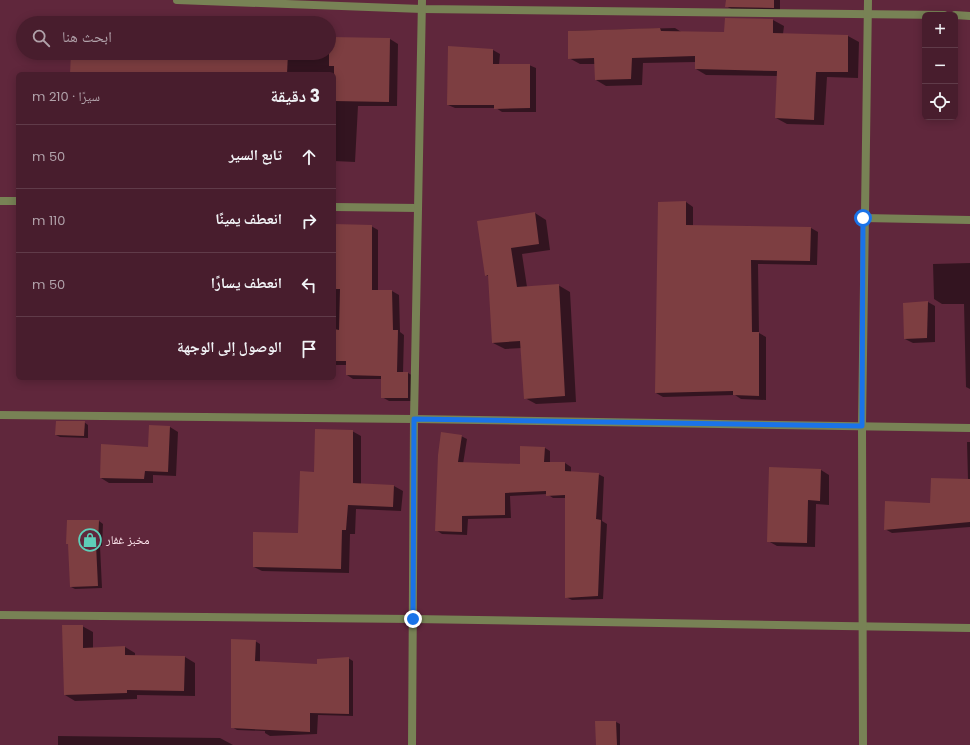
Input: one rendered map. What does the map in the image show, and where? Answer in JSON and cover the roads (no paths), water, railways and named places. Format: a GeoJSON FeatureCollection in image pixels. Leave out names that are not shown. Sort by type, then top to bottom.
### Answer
{"type":"FeatureCollection","features":[{"type":"Feature","properties":{"kind":"street"},"geometry":{"type":"LineString","coordinates":[[177,0],[422,9],[922,14]]}},
{"type":"Feature","properties":{"kind":"street"},"geometry":{"type":"LineString","coordinates":[[412,745],[414,419],[422,0]]}},
{"type":"Feature","properties":{"kind":"street"},"geometry":{"type":"LineString","coordinates":[[863,745],[863,218],[868,0]]}},
{"type":"Feature","properties":{"kind":"street"},"geometry":{"type":"LineString","coordinates":[[958,15],[970,16]]}},
{"type":"Feature","properties":{"kind":"street"},"geometry":{"type":"LineString","coordinates":[[0,201],[16,201]]}},
{"type":"Feature","properties":{"kind":"street"},"geometry":{"type":"LineString","coordinates":[[336,207],[418,208]]}},
{"type":"Feature","properties":{"kind":"street"},"geometry":{"type":"LineString","coordinates":[[863,218],[970,220]]}},
{"type":"Feature","properties":{"kind":"street"},"geometry":{"type":"LineString","coordinates":[[0,415],[414,419],[970,428]]}},
{"type":"Feature","properties":{"kind":"street"},"geometry":{"type":"LineString","coordinates":[[0,615],[413,619],[970,628]]}},
{"type":"Feature","properties":{"kind":"place","name":"مخبز غفار"},"geometry":{"type":"Point","coordinates":[90,540]}}]}
